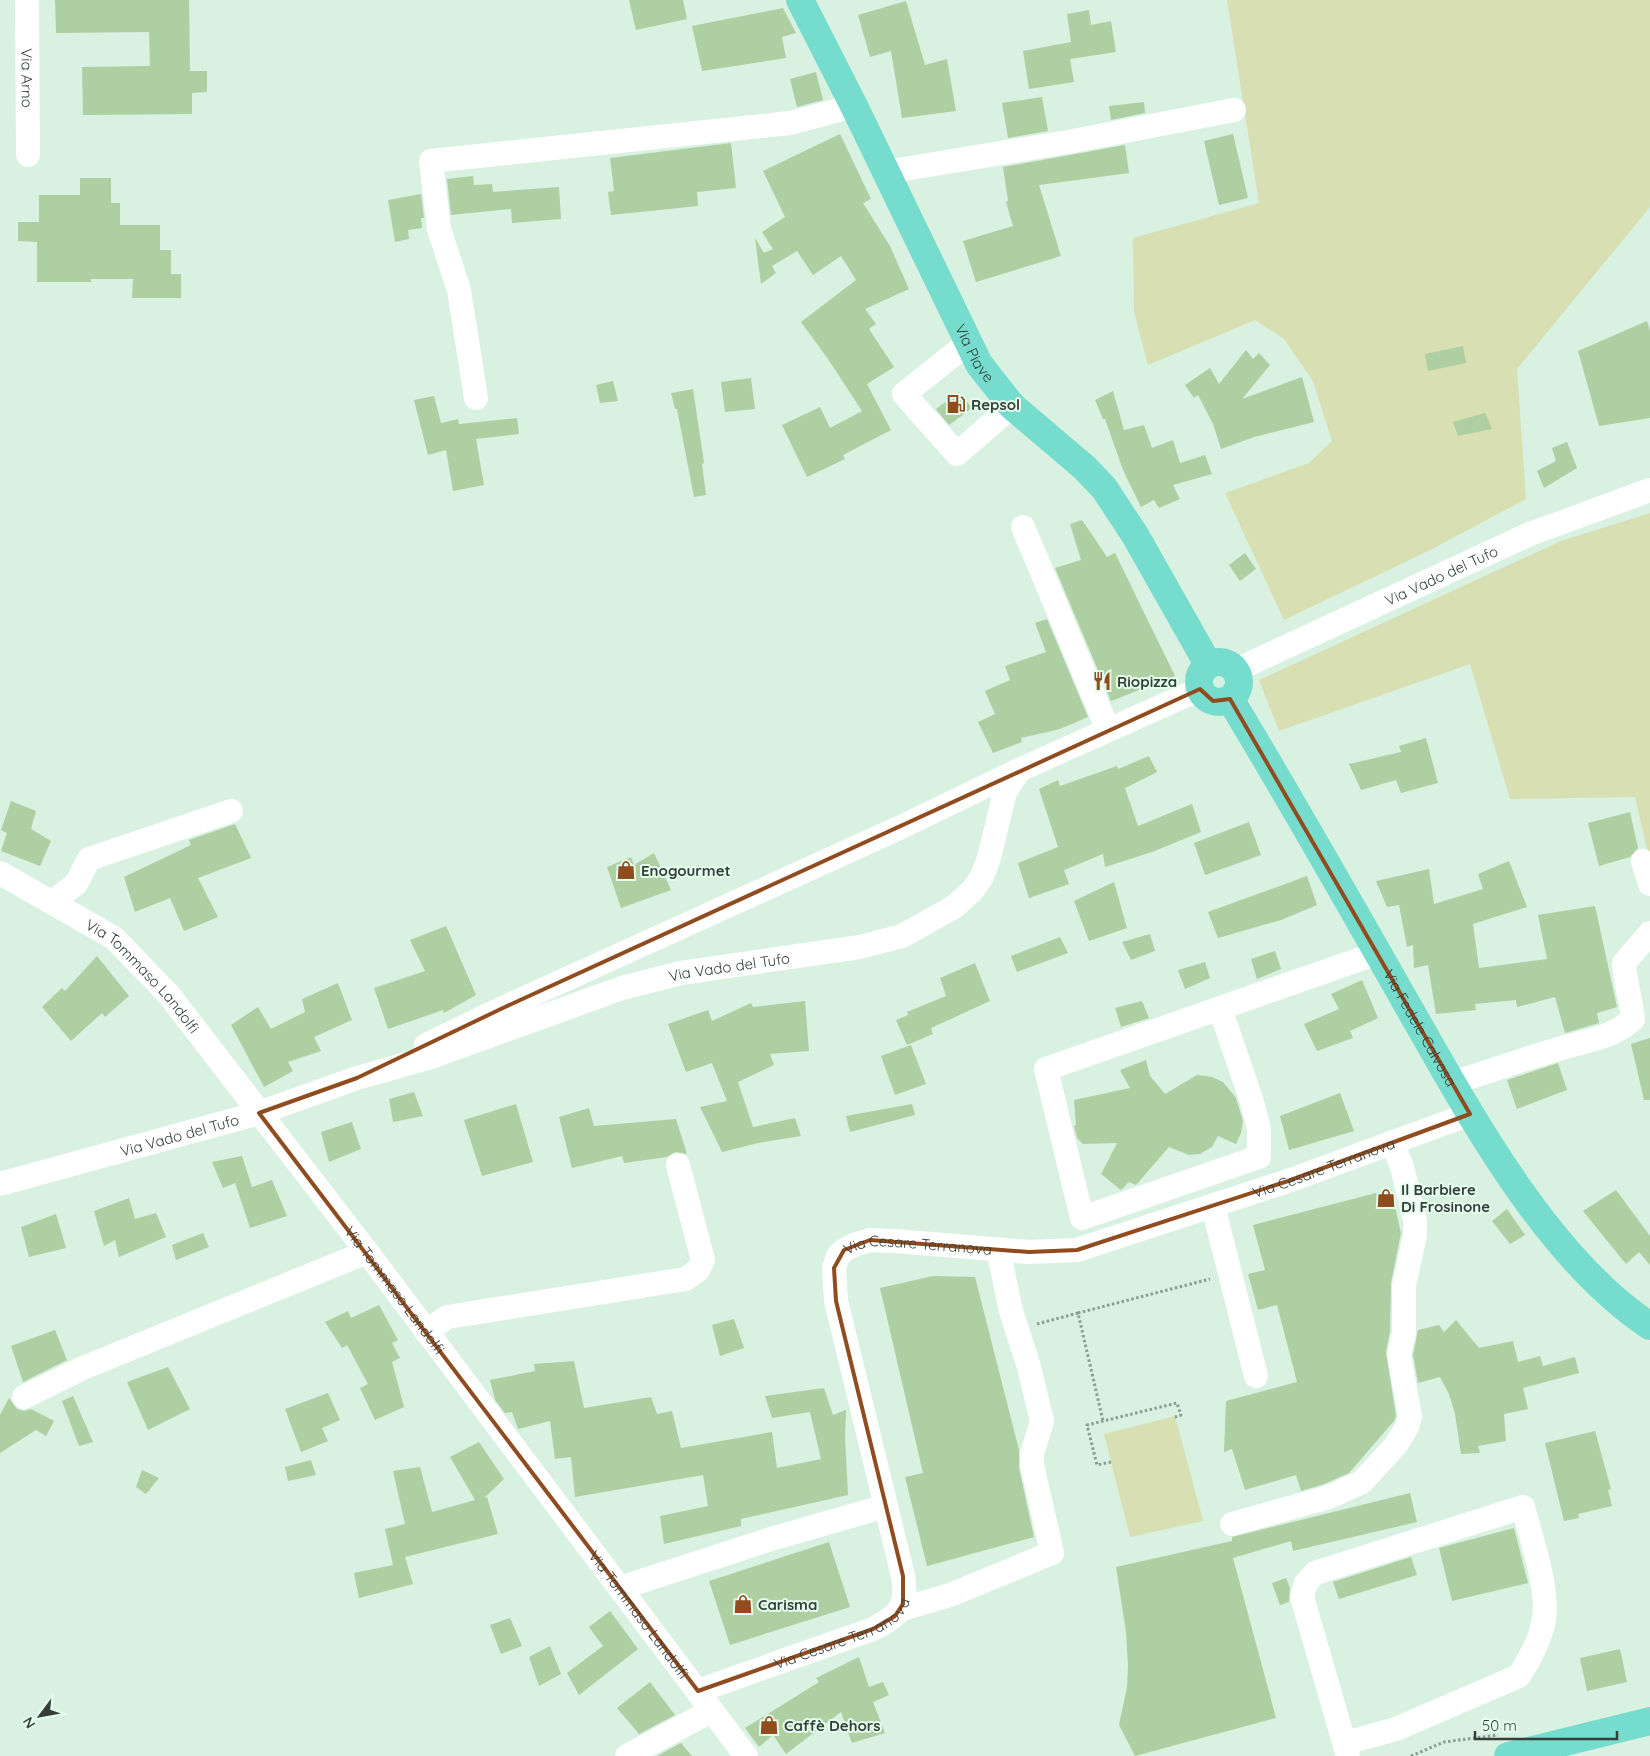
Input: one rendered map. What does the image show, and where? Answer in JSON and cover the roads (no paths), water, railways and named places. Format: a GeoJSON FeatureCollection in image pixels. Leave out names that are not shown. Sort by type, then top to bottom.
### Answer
{"type":"FeatureCollection","features":[{"type":"Feature","properties":{"kind":"main road","name":"Via Piave"},"geometry":{"type":"LineString","coordinates":[[800,0],[854,106],[979,364],[1012,406],[1085,468],[1104,488],[1135,535],[1204,677]]}},
{"type":"Feature","properties":{"kind":"main road"},"geometry":{"type":"LineString","coordinates":[[1220,661],[1232,666],[1236,670],[1240,683],[1235,695],[1230,699],[1213,701],[1203,695],[1204,677],[1220,661]]}},
{"type":"Feature","properties":{"kind":"main road","name":"Via Fedele Calvosa"},"geometry":{"type":"LineString","coordinates":[[1230,699],[1470,1114],[1531,1205],[1574,1258],[1609,1294],[1650,1326]]}},
{"type":"Feature","properties":{"kind":"main road"},"geometry":{"type":"LineString","coordinates":[[1523,1754],[1650,1721]]}},
{"type":"Feature","properties":{"kind":"street","name":"Via Arno"},"geometry":{"type":"LineString","coordinates":[[27,0],[28,155]]}},
{"type":"Feature","properties":{"kind":"street"},"geometry":{"type":"LineString","coordinates":[[476,398],[459,290],[439,229],[431,162],[790,123],[854,106]]}},
{"type":"Feature","properties":{"kind":"street"},"geometry":{"type":"LineString","coordinates":[[886,172],[1068,142],[1234,110]]}},
{"type":"Feature","properties":{"kind":"street"},"geometry":{"type":"LineString","coordinates":[[968,343],[904,394],[956,454],[1012,406]]}},
{"type":"Feature","properties":{"kind":"street","name":"Via Vado del Tufo"},"geometry":{"type":"LineString","coordinates":[[1236,670],[1530,534],[1650,490]]}},
{"type":"Feature","properties":{"kind":"street"},"geometry":{"type":"LineString","coordinates":[[1023,527],[1108,730]]}},
{"type":"Feature","properties":{"kind":"street","name":"Via Vado del Tufo"},"geometry":{"type":"LineString","coordinates":[[357,1078],[505,1006],[899,828],[1018,770],[1108,730],[1204,677]]}},
{"type":"Feature","properties":{"kind":"street","name":"Via Vado del Tufo"},"geometry":{"type":"LineString","coordinates":[[0,1184],[259,1113],[357,1078],[431,1057],[622,988],[680,972],[860,947],[908,933],[954,907],[977,884],[988,858],[1005,792],[1018,770]]}},
{"type":"Feature","properties":{"kind":"street"},"geometry":{"type":"LineString","coordinates":[[52,902],[76,884],[89,858],[231,811]]}},
{"type":"Feature","properties":{"kind":"street"},"geometry":{"type":"LineString","coordinates":[[1643,861],[1650,884]]}},
{"type":"Feature","properties":{"kind":"street","name":"Via Tommaso Landolfi"},"geometry":{"type":"LineString","coordinates":[[0,873],[114,938],[169,995],[367,1252],[746,1756]]}},
{"type":"Feature","properties":{"kind":"street"},"geometry":{"type":"LineString","coordinates":[[1452,1083],[1555,1049],[1604,1036],[1623,1028],[1633,1019],[1631,1001],[1625,982],[1624,963],[1650,933]]}},
{"type":"Feature","properties":{"kind":"street"},"geometry":{"type":"LineString","coordinates":[[1220,1008],[1252,1102],[1259,1129],[1260,1157],[1082,1218],[1046,1069],[1220,1008],[1378,953]]}},
{"type":"Feature","properties":{"kind":"street","name":"Via Cesare Terranova"},"geometry":{"type":"LineString","coordinates":[[698,1691],[873,1629],[890,1620],[899,1610],[905,1597],[905,1587],[836,1302],[834,1268],[838,1256],[844,1250],[870,1240],[1029,1252],[1077,1250],[1288,1181],[1470,1114]]}},
{"type":"Feature","properties":{"kind":"street"},"geometry":{"type":"LineString","coordinates":[[1232,1524],[1330,1497],[1362,1482],[1396,1444],[1407,1427],[1410,1417],[1399,1355],[1404,1333],[1404,1286],[1415,1220],[1402,1167],[1392,1142]]}},
{"type":"Feature","properties":{"kind":"street"},"geometry":{"type":"LineString","coordinates":[[426,1332],[447,1317],[686,1279],[698,1270],[703,1260],[678,1165]]}},
{"type":"Feature","properties":{"kind":"street"},"geometry":{"type":"LineString","coordinates":[[1213,1206],[1256,1376]]}},
{"type":"Feature","properties":{"kind":"street"},"geometry":{"type":"LineString","coordinates":[[899,1610],[950,1595],[1052,1553],[1032,1465],[1032,1454],[1042,1421],[1029,1367],[1016,1329],[998,1249]]}},
{"type":"Feature","properties":{"kind":"street"},"geometry":{"type":"LineString","coordinates":[[24,1397],[83,1368],[367,1252]]}},
{"type":"Feature","properties":{"kind":"street"},"geometry":{"type":"LineString","coordinates":[[620,1588],[771,1539],[886,1506]]}},
{"type":"Feature","properties":{"kind":"street"},"geometry":{"type":"LineString","coordinates":[[1523,1507],[1545,1600],[1544,1624],[1530,1659],[1519,1676],[1346,1749],[1302,1597],[1306,1583],[1315,1573],[1523,1507]]}},
{"type":"Feature","properties":{"kind":"street"},"geometry":{"type":"LineString","coordinates":[[627,1756],[711,1711]]}},
{"type":"Feature","properties":{"kind":"place","name":"Repsol"},"geometry":{"type":"Point","coordinates":[956,404]}},
{"type":"Feature","properties":{"kind":"place","name":"Riopizza"},"geometry":{"type":"Point","coordinates":[1102,681]}},
{"type":"Feature","properties":{"kind":"place","name":"Enogourmet"},"geometry":{"type":"Point","coordinates":[626,870]}},
{"type":"Feature","properties":{"kind":"place","name":"Il Barbiere Di Frosinone"},"geometry":{"type":"Point","coordinates":[1386,1198]}},
{"type":"Feature","properties":{"kind":"place","name":"Carisma"},"geometry":{"type":"Point","coordinates":[743,1604]}},
{"type":"Feature","properties":{"kind":"place","name":"Caffè Dehors"},"geometry":{"type":"Point","coordinates":[769,1725]}}]}
